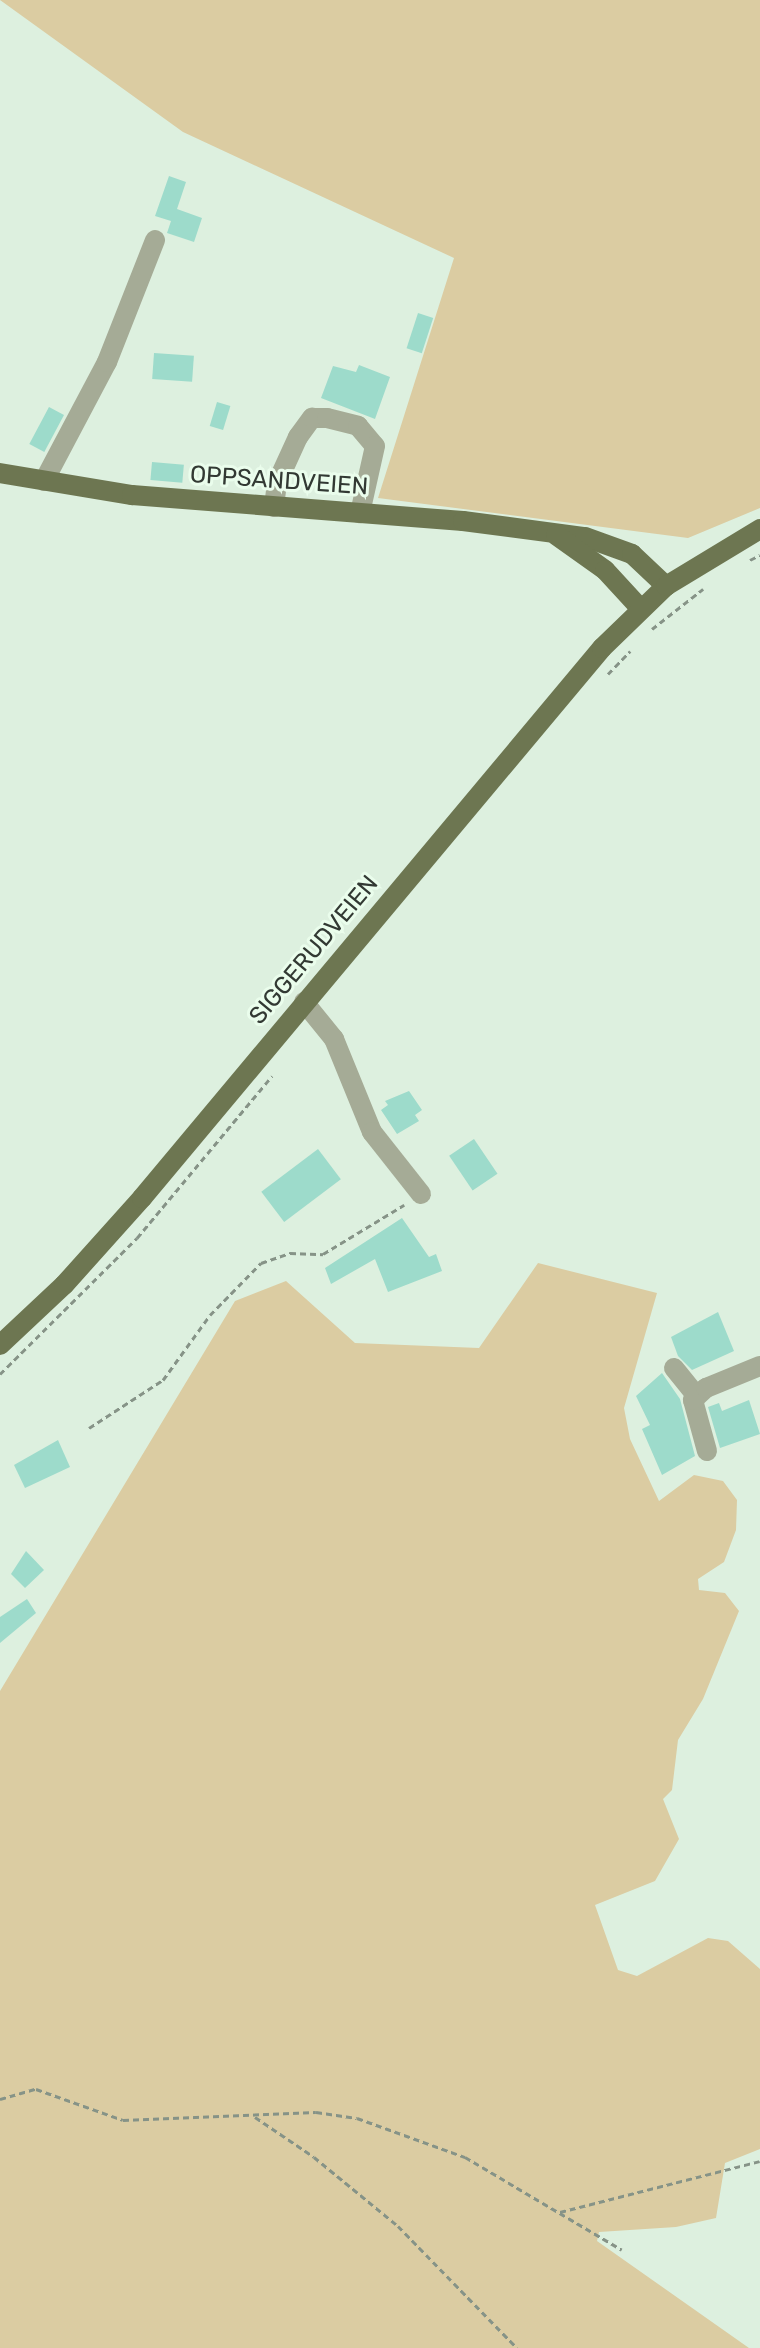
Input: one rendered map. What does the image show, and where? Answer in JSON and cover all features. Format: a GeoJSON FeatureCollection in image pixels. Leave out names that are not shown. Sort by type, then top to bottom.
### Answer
{"type":"FeatureCollection","features":[{"type":"Feature","properties":{"kind":"main road","name":"OPPSANDVEIEN"},"geometry":{"type":"LineString","coordinates":[[0,473],[44,481],[274,507],[360,513],[556,535],[619,547],[666,586]]}},
{"type":"Feature","properties":{"kind":"main road","name":"SIGGERUDVEIEN"},"geometry":{"type":"LineString","coordinates":[[0,1345],[88,1260],[539,719],[640,608],[666,586],[760,529]]}},
{"type":"Feature","properties":{"kind":"main road","name":"OPPSANDVEIEN"},"geometry":{"type":"LineString","coordinates":[[556,535],[605,570],[640,608]]}},
{"type":"Feature","properties":{"kind":"lane"},"geometry":{"type":"LineString","coordinates":[[44,481],[107,362],[155,240]]}},
{"type":"Feature","properties":{"kind":"lane"},"geometry":{"type":"LineString","coordinates":[[274,507],[277,483],[298,437],[312,418],[327,418],[358,426],[375,446],[360,513]]}},
{"type":"Feature","properties":{"kind":"lane"},"geometry":{"type":"LineString","coordinates":[[304,1002],[334,1039],[378,1142],[421,1194]]}},
{"type":"Feature","properties":{"kind":"lane"},"geometry":{"type":"LineString","coordinates":[[696,1395],[760,1366]]}},
{"type":"Feature","properties":{"kind":"lane"},"geometry":{"type":"LineString","coordinates":[[674,1368],[696,1395],[693,1413],[707,1451]]}},
{"type":"Feature","properties":{"kind":"path"},"geometry":{"type":"LineString","coordinates":[[739,566],[760,555]]}},
{"type":"Feature","properties":{"kind":"path"},"geometry":{"type":"LineString","coordinates":[[648,633],[706,586]]}},
{"type":"Feature","properties":{"kind":"path"},"geometry":{"type":"LineString","coordinates":[[601,682],[639,642]]}},
{"type":"Feature","properties":{"kind":"path"},"geometry":{"type":"LineString","coordinates":[[0,1374],[137,1238],[280,1066]]}},
{"type":"Feature","properties":{"kind":"path"},"geometry":{"type":"LineString","coordinates":[[89,1428],[163,1380],[210,1315],[261,1263],[290,1253],[327,1252],[421,1194]]}},
{"type":"Feature","properties":{"kind":"path"},"geometry":{"type":"LineString","coordinates":[[0,2099],[36,2089],[123,2120],[324,2112],[399,2131],[465,2157],[622,2250]]}},
{"type":"Feature","properties":{"kind":"path"},"geometry":{"type":"LineString","coordinates":[[255,2117],[314,2157],[398,2226],[517,2348]]}},
{"type":"Feature","properties":{"kind":"path"},"geometry":{"type":"LineString","coordinates":[[560,2212],[760,2161]]}},
{"type":"Feature","properties":{"kind":"shaded area"},"geometry":{"type":"Polygon","coordinates":[[[0,0],[760,0],[760,508],[688,538],[378,498],[454,258],[183,132],[0,0]]]}},
{"type":"Feature","properties":{"kind":"shaded area"},"geometry":{"type":"Polygon","coordinates":[[[538,1263],[657,1293],[624,1408],[630,1439],[659,1501],[694,1475],[723,1481],[737,1500],[736,1530],[724,1562],[698,1579],[699,1590],[725,1593],[739,1611],[703,1699],[678,1740],[672,1790],[663,1799],[679,1839],[655,1881],[595,1905],[618,1970],[637,1976],[708,1938],[728,1941],[760,1969],[760,2149],[725,2163],[716,2218],[676,2227],[599,2232],[597,2241],[749,2348],[0,2348],[0,1691],[235,1301],[286,1281],[355,1343],[479,1348],[538,1263]]]}},
{"type":"Feature","properties":{"kind":"building"},"geometry":{"type":"Polygon","coordinates":[[[169,176],[186,182],[177,209],[202,218],[194,242],[167,233],[171,221],[155,216],[169,176]]]}},
{"type":"Feature","properties":{"kind":"building"},"geometry":{"type":"Polygon","coordinates":[[[418,313],[433,318],[422,353],[407,348],[418,313]]]}},
{"type":"Feature","properties":{"kind":"building"},"geometry":{"type":"Polygon","coordinates":[[[154,353],[194,356],[192,382],[152,379],[154,353]]]}},
{"type":"Feature","properties":{"kind":"building"},"geometry":{"type":"Polygon","coordinates":[[[359,365],[390,377],[375,419],[321,398],[333,366],[356,372],[359,365]]]}},
{"type":"Feature","properties":{"kind":"building"},"geometry":{"type":"Polygon","coordinates":[[[217,402],[230,406],[223,430],[210,426],[217,402]]]}},
{"type":"Feature","properties":{"kind":"building"},"geometry":{"type":"Polygon","coordinates":[[[49,407],[64,415],[44,452],[29,444],[49,407]]]}},
{"type":"Feature","properties":{"kind":"building"},"geometry":{"type":"Polygon","coordinates":[[[152,462],[184,465],[182,483],[150,480],[152,462]]]}},
{"type":"Feature","properties":{"kind":"building"},"geometry":{"type":"Polygon","coordinates":[[[409,1091],[422,1110],[415,1115],[419,1121],[397,1134],[381,1110],[388,1105],[385,1101],[409,1091]]]}},
{"type":"Feature","properties":{"kind":"building"},"geometry":{"type":"Polygon","coordinates":[[[474,1139],[497,1174],[473,1191],[449,1156],[474,1139]]]}},
{"type":"Feature","properties":{"kind":"building"},"geometry":{"type":"Polygon","coordinates":[[[318,1149],[341,1179],[284,1222],[261,1192],[318,1149]]]}},
{"type":"Feature","properties":{"kind":"building"},"geometry":{"type":"Polygon","coordinates":[[[402,1218],[429,1257],[436,1254],[442,1271],[388,1292],[375,1259],[331,1284],[325,1268],[402,1218]]]}},
{"type":"Feature","properties":{"kind":"building"},"geometry":{"type":"Polygon","coordinates":[[[718,1312],[734,1351],[692,1370],[678,1356],[671,1337],[718,1312]]]}},
{"type":"Feature","properties":{"kind":"building"},"geometry":{"type":"Polygon","coordinates":[[[662,1373],[680,1399],[695,1456],[662,1475],[642,1429],[650,1425],[636,1396],[662,1373]]]}},
{"type":"Feature","properties":{"kind":"building"},"geometry":{"type":"Polygon","coordinates":[[[749,1400],[760,1434],[720,1448],[708,1407],[719,1403],[722,1411],[749,1400]]]}},
{"type":"Feature","properties":{"kind":"building"},"geometry":{"type":"Polygon","coordinates":[[[58,1440],[70,1467],[25,1488],[14,1465],[58,1440]]]}},
{"type":"Feature","properties":{"kind":"building"},"geometry":{"type":"Polygon","coordinates":[[[26,1551],[44,1570],[25,1588],[11,1574],[26,1551]]]}},
{"type":"Feature","properties":{"kind":"building"},"geometry":{"type":"Polygon","coordinates":[[[27,1599],[36,1613],[0,1643],[0,1617],[27,1599]]]}}]}
